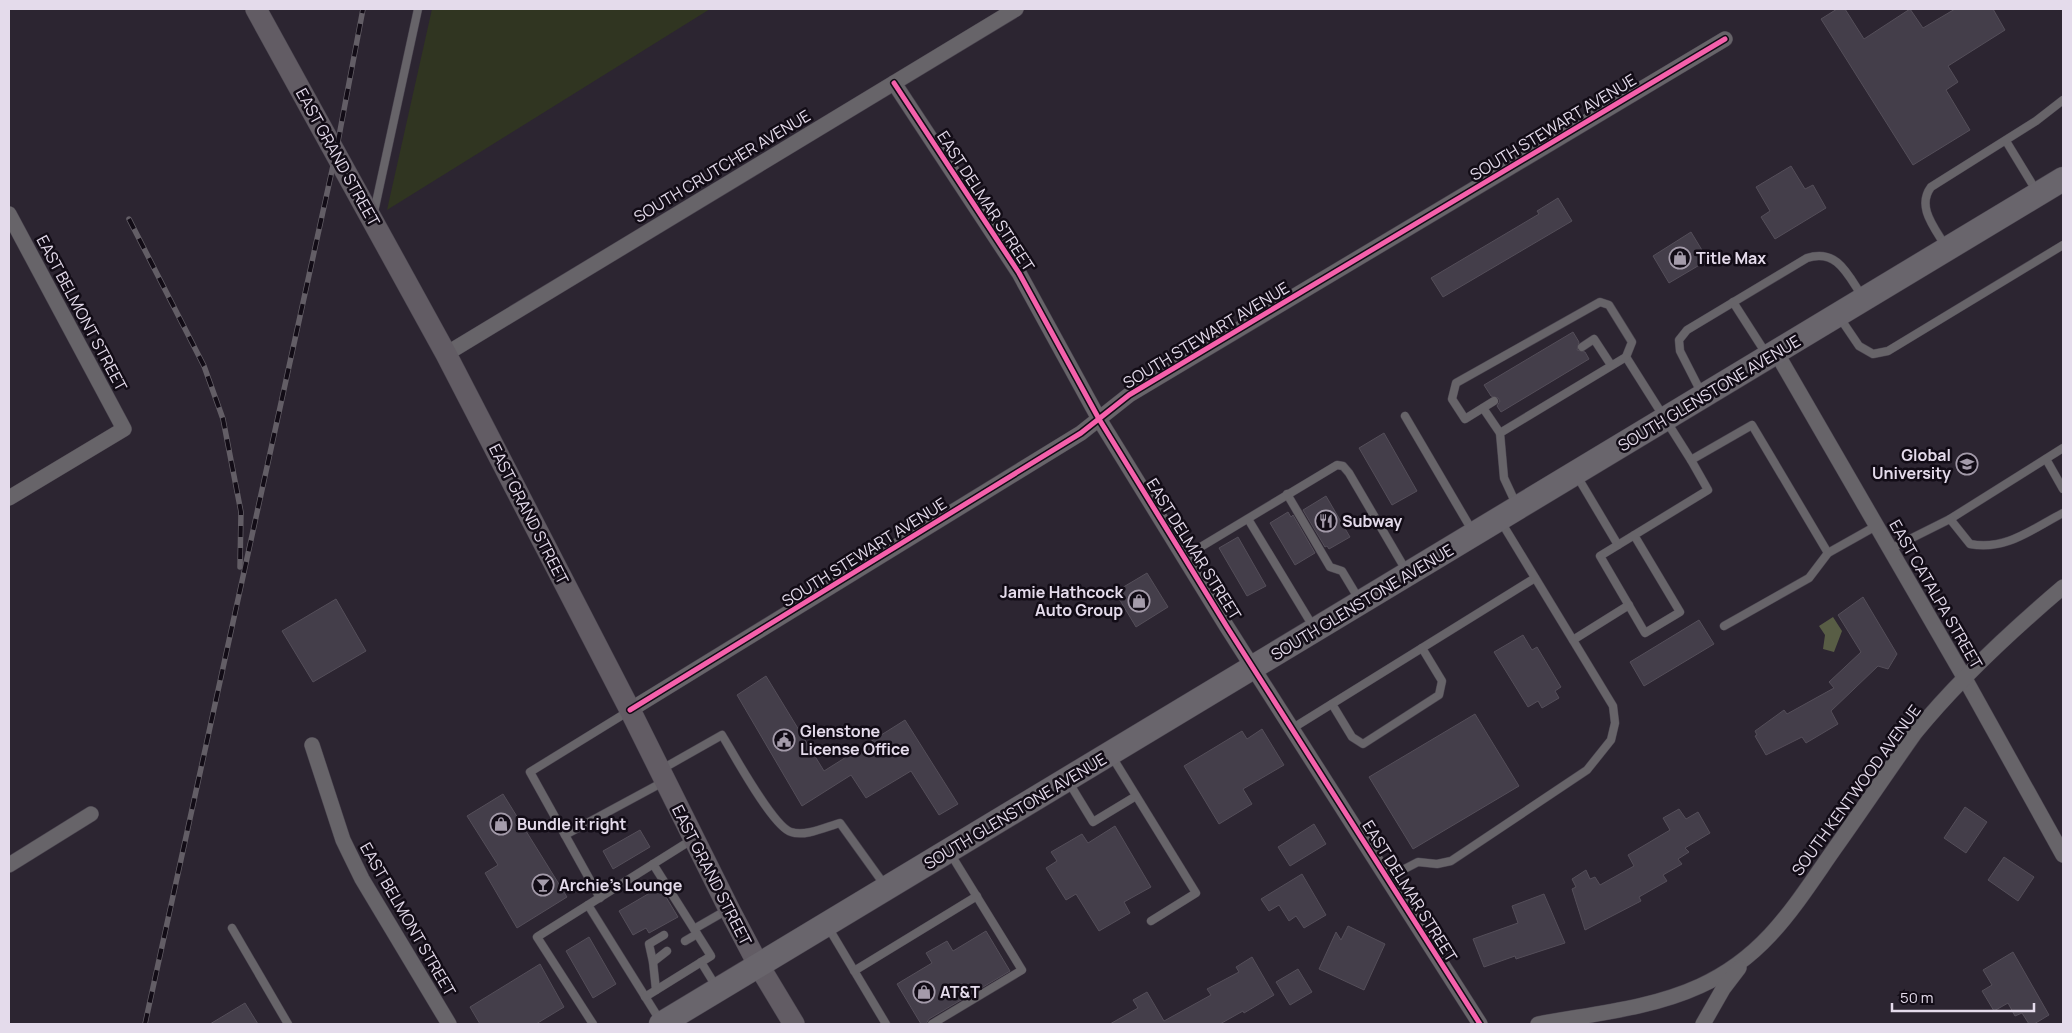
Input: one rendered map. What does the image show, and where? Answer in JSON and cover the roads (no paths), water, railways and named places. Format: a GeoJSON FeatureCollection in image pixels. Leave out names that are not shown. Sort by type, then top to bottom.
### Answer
{"type":"FeatureCollection","features":[{"type":"Feature","properties":{"kind":"main road","name":"EAST GRAND STREET"},"geometry":{"type":"LineString","coordinates":[[256,9],[446,354],[630,710],[729,909],[759,966],[794,1024]]}},
{"type":"Feature","properties":{"kind":"main road","name":"SOUTH GLENSTONE AVENUE"},"geometry":{"type":"LineString","coordinates":[[661,1024],[2038,194],[2063,181]]}},
{"type":"Feature","properties":{"kind":"street","name":"SOUTH CRUTCHER AVENUE"},"geometry":{"type":"LineString","coordinates":[[446,354],[1016,9]]}},
{"type":"Feature","properties":{"kind":"street","name":"SOUTH STEWART AVENUE"},"geometry":{"type":"LineString","coordinates":[[630,710],[1081,433],[1129,395],[1725,39]]}},
{"type":"Feature","properties":{"kind":"street","name":"EAST DELMAR STREET"},"geometry":{"type":"LineString","coordinates":[[894,83],[1019,273],[1099,419],[1184,557],[1480,1024]]}},
{"type":"Feature","properties":{"kind":"street","name":"EAST BELMONT STREET"},"geometry":{"type":"LineString","coordinates":[[9,214],[14,236],[124,429],[9,498]]}},
{"type":"Feature","properties":{"kind":"street","name":"EAST CATALPA STREET"},"geometry":{"type":"LineString","coordinates":[[1772,355],[1890,549],[2063,855]]}},
{"type":"Feature","properties":{"kind":"street","name":"SOUTH KENTWOOD AVENUE"},"geometry":{"type":"LineString","coordinates":[[1704,1024],[1723,989],[1748,958],[1782,924],[1915,733],[1964,677],[2063,587]]}},
{"type":"Feature","properties":{"kind":"street","name":"EAST BELMONT STREET"},"geometry":{"type":"LineString","coordinates":[[312,745],[343,840],[362,878],[449,1024]]}},
{"type":"Feature","properties":{"kind":"street"},"geometry":{"type":"LineString","coordinates":[[9,865],[91,814]]}},
{"type":"Feature","properties":{"kind":"street","name":"SOUTH KENTWOOD AVENUE"},"geometry":{"type":"LineString","coordinates":[[1538,1024],[1645,1004],[1681,994],[1716,978],[1748,958]]}},
{"type":"Feature","properties":{"kind":"lane"},"geometry":{"type":"LineString","coordinates":[[372,218],[418,9]]}},
{"type":"Feature","properties":{"kind":"lane"},"geometry":{"type":"LineString","coordinates":[[1947,249],[1927,216],[1924,206],[1926,194],[1931,187],[2036,122],[2063,100]]}},
{"type":"Feature","properties":{"kind":"lane"},"geometry":{"type":"LineString","coordinates":[[2006,141],[2038,194]]}},
{"type":"Feature","properties":{"kind":"lane"},"geometry":{"type":"LineString","coordinates":[[1838,315],[1859,346],[1873,354],[1888,351],[2063,245]]}},
{"type":"Feature","properties":{"kind":"lane"},"geometry":{"type":"LineString","coordinates":[[1703,396],[1684,362],[1679,340],[1687,330],[1733,302],[1807,258],[1819,254],[1830,257],[1842,267],[1864,300]]}},
{"type":"Feature","properties":{"kind":"lane"},"geometry":{"type":"LineString","coordinates":[[1494,401],[1465,419],[1452,399],[1456,383],[1600,302],[1609,305],[1632,342],[1626,356],[1500,433]]}},
{"type":"Feature","properties":{"kind":"lane"},"geometry":{"type":"LineString","coordinates":[[1733,302],[1772,355]]}},
{"type":"Feature","properties":{"kind":"lane"},"geometry":{"type":"LineString","coordinates":[[1582,347],[1594,339],[1611,365]]}},
{"type":"Feature","properties":{"kind":"lane"},"geometry":{"type":"LineString","coordinates":[[1626,356],[1708,490],[1634,535],[1600,556],[1645,633],[1680,612],[1634,535]]}},
{"type":"Feature","properties":{"kind":"lane"},"geometry":{"type":"LineString","coordinates":[[1387,878],[1418,862],[1437,864],[1451,861],[1587,770],[1611,740],[1615,723],[1613,706],[1535,578],[1508,513],[1500,433],[1483,408]]}},
{"type":"Feature","properties":{"kind":"lane"},"geometry":{"type":"LineString","coordinates":[[1405,416],[1474,534]]}},
{"type":"Feature","properties":{"kind":"lane"},"geometry":{"type":"LineString","coordinates":[[1691,460],[1752,424],[1828,553]]}},
{"type":"Feature","properties":{"kind":"lane"},"geometry":{"type":"LineString","coordinates":[[1890,549],[1950,519],[2063,448]]}},
{"type":"Feature","properties":{"kind":"lane"},"geometry":{"type":"LineString","coordinates":[[2046,459],[2063,489]]}},
{"type":"Feature","properties":{"kind":"lane"},"geometry":{"type":"LineString","coordinates":[[1184,557],[1330,468],[1338,465],[1343,466],[1408,574]]}},
{"type":"Feature","properties":{"kind":"lane"},"geometry":{"type":"LineString","coordinates":[[1575,473],[1618,545]]}},
{"type":"Feature","properties":{"kind":"lane"},"geometry":{"type":"LineString","coordinates":[[1287,494],[1330,567],[1342,571],[1361,602]]}},
{"type":"Feature","properties":{"kind":"lane"},"geometry":{"type":"LineString","coordinates":[[1950,519],[1970,544],[1986,547],[2005,544],[2063,513]]}},
{"type":"Feature","properties":{"kind":"lane"},"geometry":{"type":"LineString","coordinates":[[1248,519],[1315,630]]}},
{"type":"Feature","properties":{"kind":"lane"},"geometry":{"type":"LineString","coordinates":[[1724,626],[1809,578],[1828,553],[1876,526]]}},
{"type":"Feature","properties":{"kind":"lane"},"geometry":{"type":"LineString","coordinates":[[1293,728],[1535,578]]}},
{"type":"Feature","properties":{"kind":"lane"},"geometry":{"type":"LineString","coordinates":[[1573,640],[1629,605]]}},
{"type":"Feature","properties":{"kind":"lane"},"geometry":{"type":"LineString","coordinates":[[1332,704],[1352,737],[1363,744],[1439,695],[1442,681],[1422,648]]}},
{"type":"Feature","properties":{"kind":"lane"},"geometry":{"type":"LineString","coordinates":[[600,898],[530,772],[630,710]]}},
{"type":"Feature","properties":{"kind":"lane"},"geometry":{"type":"LineString","coordinates":[[565,835],[662,776],[722,734],[776,822],[790,832],[807,832],[840,823],[887,888]]}},
{"type":"Feature","properties":{"kind":"lane"},"geometry":{"type":"LineString","coordinates":[[1110,753],[1196,893],[1151,920]]}},
{"type":"Feature","properties":{"kind":"lane"},"geometry":{"type":"LineString","coordinates":[[1067,779],[1093,822],[1136,796]]}},
{"type":"Feature","properties":{"kind":"lane"},"geometry":{"type":"LineString","coordinates":[[593,1024],[538,937],[693,839]]}},
{"type":"Feature","properties":{"kind":"lane"},"geometry":{"type":"LineString","coordinates":[[932,1024],[1022,970],[949,851]]}},
{"type":"Feature","properties":{"kind":"lane"},"geometry":{"type":"LineString","coordinates":[[645,997],[710,956],[695,931],[685,923],[653,864]]}},
{"type":"Feature","properties":{"kind":"lane"},"geometry":{"type":"LineString","coordinates":[[854,971],[977,896]]}},
{"type":"Feature","properties":{"kind":"lane"},"geometry":{"type":"LineString","coordinates":[[588,905],[661,1024]]}},
{"type":"Feature","properties":{"kind":"lane"},"geometry":{"type":"LineString","coordinates":[[685,941],[695,931],[729,909]]}},
{"type":"Feature","properties":{"kind":"lane"},"geometry":{"type":"LineString","coordinates":[[827,925],[886,1024]]}},
{"type":"Feature","properties":{"kind":"lane"},"geometry":{"type":"LineString","coordinates":[[232,928],[288,1024]]}},
{"type":"Feature","properties":{"kind":"lane"},"geometry":{"type":"LineString","coordinates":[[656,990],[649,944],[664,935]]}},
{"type":"Feature","properties":{"kind":"lane"},"geometry":{"type":"LineString","coordinates":[[653,962],[668,951]]}},
{"type":"Feature","properties":{"kind":"lane"},"geometry":{"type":"LineString","coordinates":[[701,962],[718,990]]}},
{"type":"Feature","properties":{"kind":"railway"},"geometry":{"type":"LineString","coordinates":[[145,1024],[336,152],[363,9]]}},
{"type":"Feature","properties":{"kind":"railway"},"geometry":{"type":"LineString","coordinates":[[129,219],[204,366],[223,419],[241,512],[240,567]]}},
{"type":"Feature","properties":{"kind":"place","name":"Title Max"},"geometry":{"type":"Point","coordinates":[1680,258]}},
{"type":"Feature","properties":{"kind":"place","name":"Global University"},"geometry":{"type":"Point","coordinates":[1967,464]}},
{"type":"Feature","properties":{"kind":"place","name":"Subway"},"geometry":{"type":"Point","coordinates":[1326,521]}},
{"type":"Feature","properties":{"kind":"place","name":"Jamie Hathcock Auto Group"},"geometry":{"type":"Point","coordinates":[1139,601]}},
{"type":"Feature","properties":{"kind":"place","name":"Glenstone License Office"},"geometry":{"type":"Point","coordinates":[784,740]}},
{"type":"Feature","properties":{"kind":"place","name":"Bundle it right"},"geometry":{"type":"Point","coordinates":[501,824]}},
{"type":"Feature","properties":{"kind":"place","name":"Archie's Lounge"},"geometry":{"type":"Point","coordinates":[543,885]}},
{"type":"Feature","properties":{"kind":"place","name":"AT&T"},"geometry":{"type":"Point","coordinates":[924,992]}}]}
